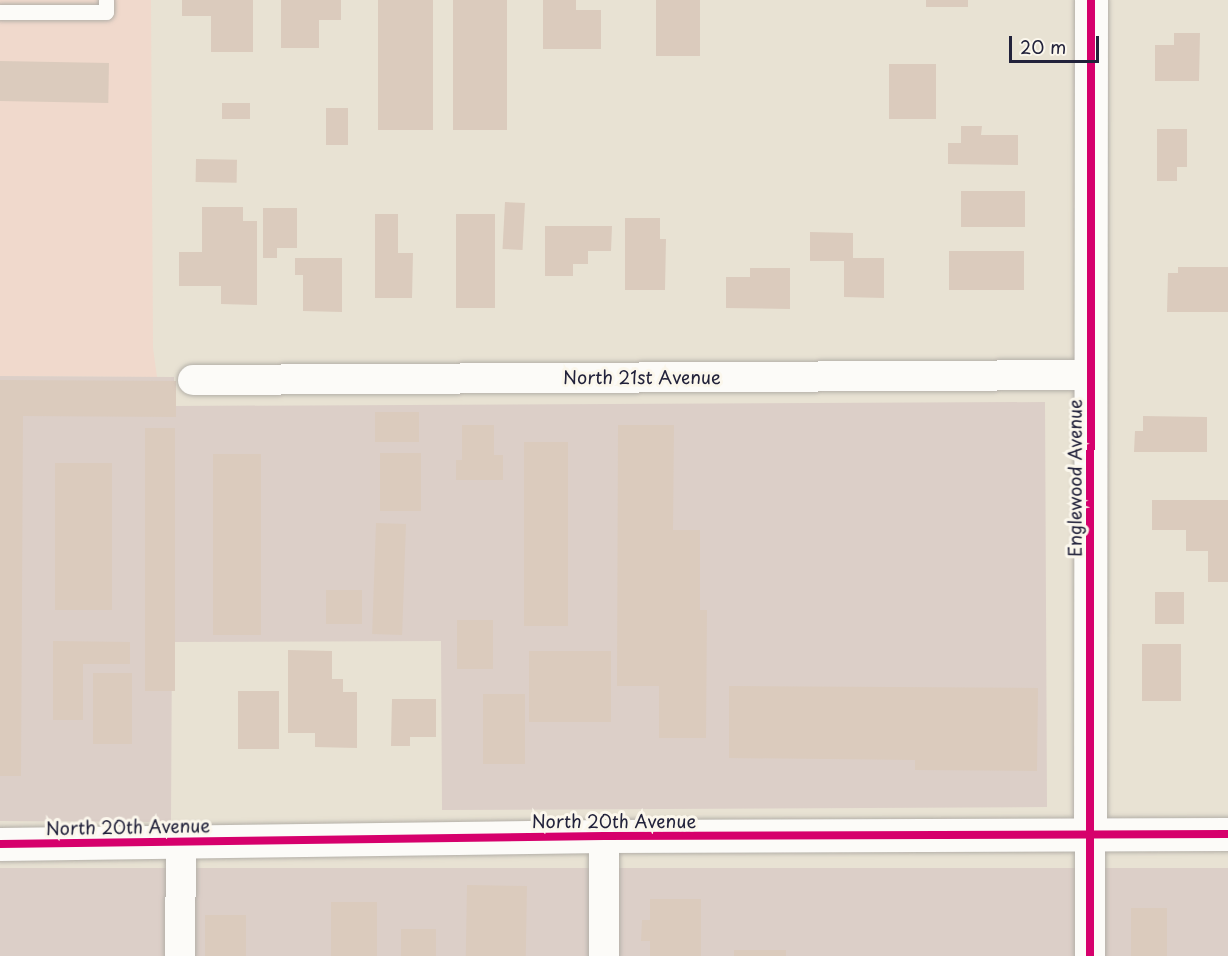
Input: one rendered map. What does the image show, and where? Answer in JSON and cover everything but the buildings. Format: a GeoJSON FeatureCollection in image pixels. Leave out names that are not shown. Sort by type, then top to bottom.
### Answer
{"type":"FeatureCollection","features":[{"type":"Feature","properties":{"kind":"street","name":"Englewood Avenue"},"geometry":{"type":"LineString","coordinates":[[1090,956],[1091,0]]}},
{"type":"Feature","properties":{"kind":"street","name":"North 21st Avenue"},"geometry":{"type":"LineString","coordinates":[[193,380],[1091,375]]}},
{"type":"Feature","properties":{"kind":"street","name":"North 20th Avenue"},"geometry":{"type":"LineString","coordinates":[[0,844],[604,836],[1228,834]]}},
{"type":"Feature","properties":{"kind":"street"},"geometry":{"type":"LineString","coordinates":[[604,836],[604,956]]}},
{"type":"Feature","properties":{"kind":"street"},"geometry":{"type":"LineString","coordinates":[[180,956],[181,841]]}},
{"type":"Feature","properties":{"kind":"lane"},"geometry":{"type":"LineString","coordinates":[[0,12],[106,12],[106,0]]}},
{"type":"Feature","properties":{"kind":"shaded area"},"geometry":{"type":"Polygon","coordinates":[[[0,0],[151,0],[153,348],[157,377],[0,376],[0,0]]]}},
{"type":"Feature","properties":{"kind":"shaded area"},"geometry":{"type":"Polygon","coordinates":[[[0,376],[174,377],[174,406],[1045,402],[1047,807],[442,810],[441,641],[172,642],[171,822],[0,821],[0,376]]]}},
{"type":"Feature","properties":{"kind":"shaded area"},"geometry":{"type":"Polygon","coordinates":[[[0,868],[1228,868],[1228,956],[0,956],[0,868]]]}},
{"type":"Feature","properties":{"kind":"cycle path"},"geometry":{"type":"LineString","coordinates":[[1090,956],[1091,0]]}},
{"type":"Feature","properties":{"kind":"cycle path"},"geometry":{"type":"LineString","coordinates":[[0,844],[604,836],[1228,834]]}}]}
